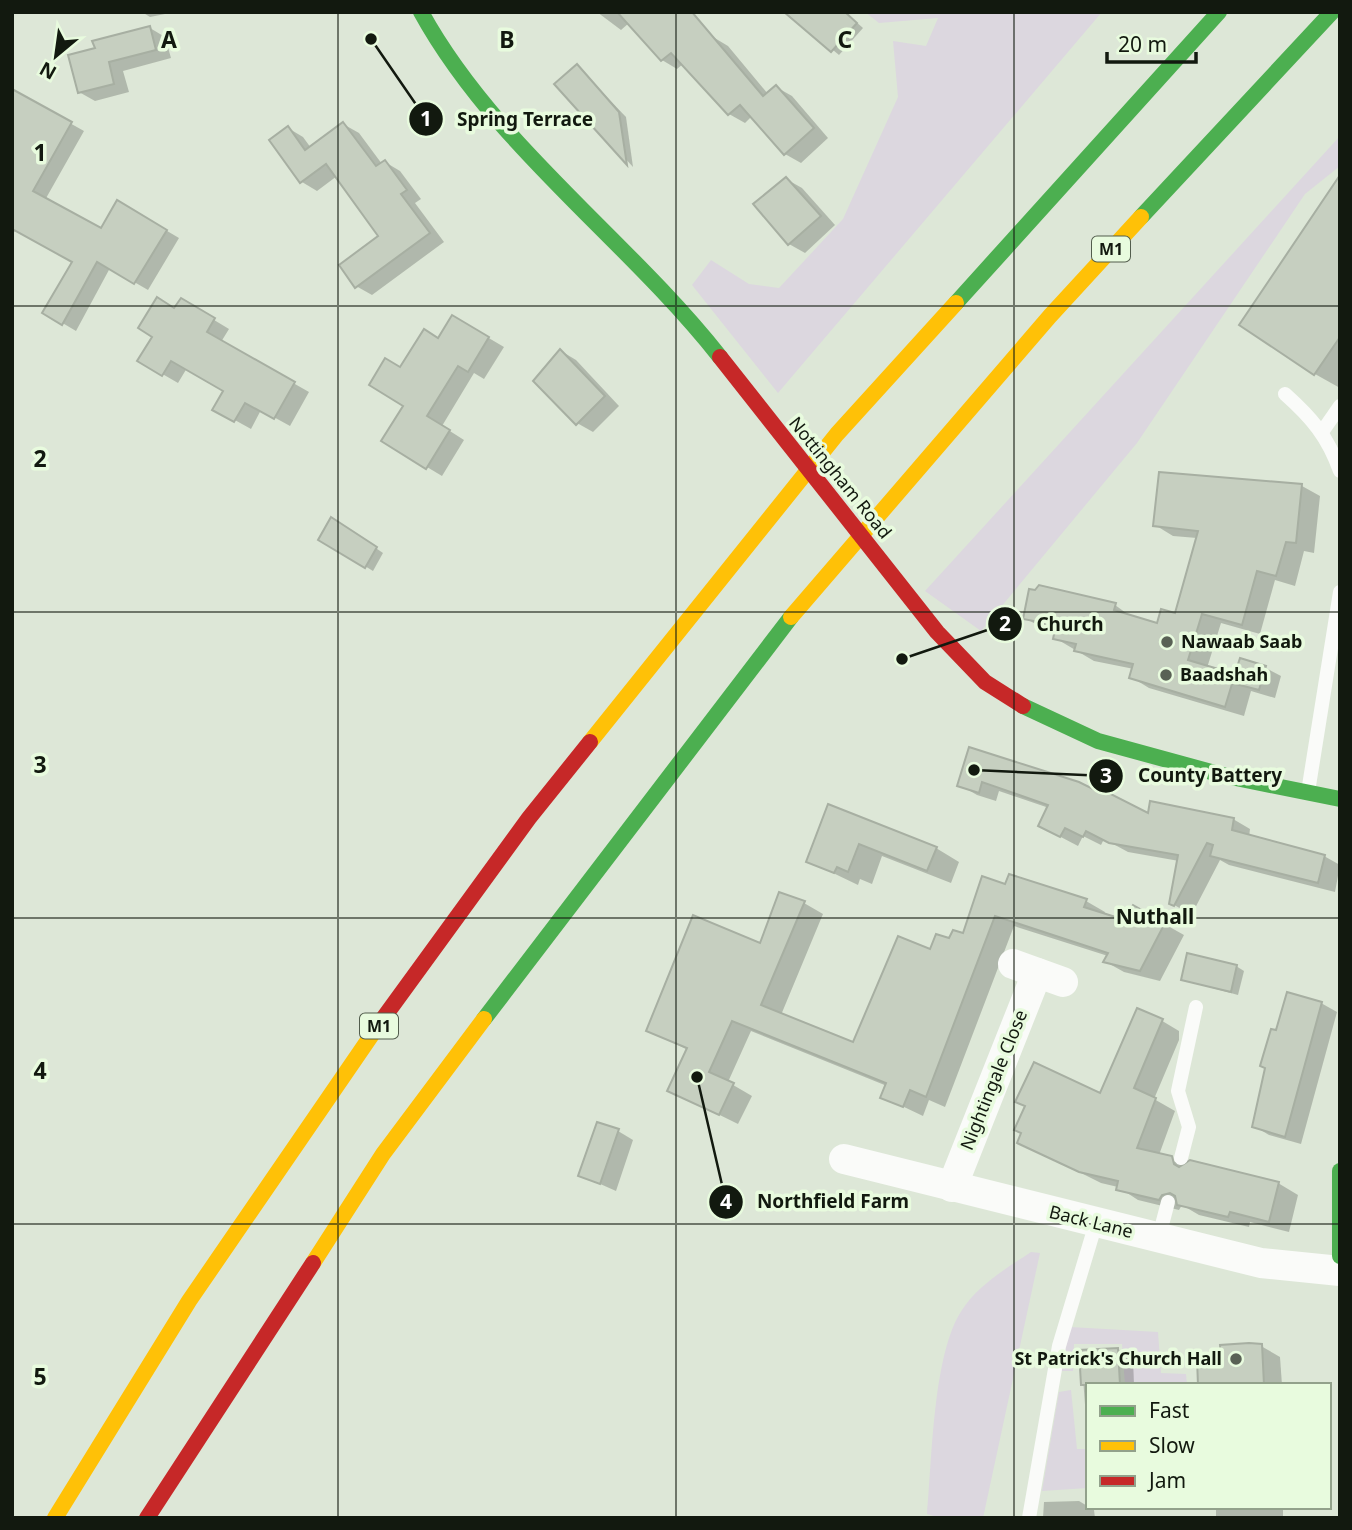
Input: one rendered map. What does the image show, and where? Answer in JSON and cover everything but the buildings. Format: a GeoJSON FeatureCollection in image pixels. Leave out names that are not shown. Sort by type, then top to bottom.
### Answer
{"type":"FeatureCollection","features":[{"type":"Feature","properties":{"kind":"main road","name":"Nottingham Road"},"geometry":{"type":"LineString","coordinates":[[421,12],[439,45],[477,96],[713,348],[937,632],[985,682],[1012,701],[1098,741],[1175,763],[1307,794],[1340,799]]}},
{"type":"Feature","properties":{"kind":"main road","name":"M1"},"geometry":{"type":"LineString","coordinates":[[147,1518],[383,1154],[604,858],[798,608],[896,491],[1095,266],[1332,12]]}},
{"type":"Feature","properties":{"kind":"main road","name":"M1"},"geometry":{"type":"LineString","coordinates":[[55,1518],[189,1301],[332,1090],[529,818],[837,433],[1218,13]]}},
{"type":"Feature","properties":{"kind":"main road"},"geometry":{"type":"LineString","coordinates":[[1340,1171],[1340,1256]]}},
{"type":"Feature","properties":{"kind":"street","name":"Nightingale Close"},"geometry":{"type":"LineString","coordinates":[[952,1187],[1037,973]]}},
{"type":"Feature","properties":{"kind":"street","name":"Back Lane"},"geometry":{"type":"LineString","coordinates":[[844,1159],[1158,1240],[1261,1263],[1340,1271]]}},
{"type":"Feature","properties":{"kind":"lane"},"geometry":{"type":"LineString","coordinates":[[1285,394],[1313,419],[1332,447],[1340,471]]}},
{"type":"Feature","properties":{"kind":"lane"},"geometry":{"type":"LineString","coordinates":[[1322,432],[1340,406]]}},
{"type":"Feature","properties":{"kind":"lane"},"geometry":{"type":"LineString","coordinates":[[1307,794],[1340,592]]}},
{"type":"Feature","properties":{"kind":"lane"},"geometry":{"type":"LineString","coordinates":[[1181,1158],[1189,1127],[1178,1090],[1196,1007]]}},
{"type":"Feature","properties":{"kind":"lane"},"geometry":{"type":"LineString","coordinates":[[1158,1240],[1168,1202]]}},
{"type":"Feature","properties":{"kind":"lane"},"geometry":{"type":"LineString","coordinates":[[1029,1518],[1059,1346],[1096,1223]]}},
{"type":"Feature","properties":{"kind":"shaded area"},"geometry":{"type":"Polygon","coordinates":[[[865,12],[1102,12],[778,393],[692,285],[711,260],[749,284],[779,288],[843,219],[898,97],[893,41],[926,46],[938,18],[879,23],[865,12]]]}},
{"type":"Feature","properties":{"kind":"shaded area"},"geometry":{"type":"Polygon","coordinates":[[[1340,136],[1340,166],[1305,194],[1137,443],[981,631],[925,591],[1340,136]]]}},
{"type":"Feature","properties":{"kind":"shaded area"},"geometry":{"type":"Polygon","coordinates":[[[1031,1252],[1040,1253],[983,1518],[940,1518],[927,1514],[936,1408],[945,1352],[952,1329],[962,1310],[976,1293],[1031,1252]]]}},
{"type":"Feature","properties":{"kind":"shaded area"},"geometry":{"type":"Polygon","coordinates":[[[1070,1327],[1158,1332],[1161,1373],[1186,1374],[1187,1383],[1125,1383],[1122,1344],[1074,1344],[1073,1371],[1061,1371],[1070,1327]]]}},
{"type":"Feature","properties":{"kind":"shaded area"},"geometry":{"type":"Polygon","coordinates":[[[1071,1390],[1077,1449],[1086,1449],[1086,1488],[1042,1491],[1059,1392],[1071,1390]]]}},
{"type":"Feature","properties":{"kind":"traffic: fast"},"geometry":{"type":"LineString","coordinates":[[421,12],[451,60],[485,105],[523,148],[644,272],[720,357]]}},
{"type":"Feature","properties":{"kind":"traffic: fast"},"geometry":{"type":"LineString","coordinates":[[956,303],[1219,12]]}},
{"type":"Feature","properties":{"kind":"traffic: fast"},"geometry":{"type":"LineString","coordinates":[[1141,217],[1332,12]]}},
{"type":"Feature","properties":{"kind":"traffic: fast"},"geometry":{"type":"LineString","coordinates":[[484,1019],[791,617]]}},
{"type":"Feature","properties":{"kind":"traffic: fast"},"geometry":{"type":"LineString","coordinates":[[1023,706],[1098,741],[1226,776],[1340,799]]}},
{"type":"Feature","properties":{"kind":"traffic: fast"},"geometry":{"type":"LineString","coordinates":[[1340,1171],[1340,1256]]}},
{"type":"Feature","properties":{"kind":"traffic: slow"},"geometry":{"type":"LineString","coordinates":[[791,617],[1050,316],[1141,217]]}},
{"type":"Feature","properties":{"kind":"traffic: slow"},"geometry":{"type":"LineString","coordinates":[[590,742],[837,434],[956,303]]}},
{"type":"Feature","properties":{"kind":"traffic: slow"},"geometry":{"type":"LineString","coordinates":[[313,1263],[383,1154],[484,1019]]}},
{"type":"Feature","properties":{"kind":"traffic: slow"},"geometry":{"type":"LineString","coordinates":[[55,1518],[189,1301],[382,1020]]}},
{"type":"Feature","properties":{"kind":"traffic: jam"},"geometry":{"type":"LineString","coordinates":[[720,357],[937,632],[985,682],[1023,706]]}},
{"type":"Feature","properties":{"kind":"traffic: jam"},"geometry":{"type":"LineString","coordinates":[[382,1020],[529,818],[590,742]]}},
{"type":"Feature","properties":{"kind":"traffic: jam"},"geometry":{"type":"LineString","coordinates":[[147,1518],[313,1263]]}},
{"type":"Feature","properties":{"kind":"place","name":"Spring Terrace"},"geometry":{"type":"Point","coordinates":[371,39]}},
{"type":"Feature","properties":{"kind":"place","name":"Nawaab Saab"},"geometry":{"type":"Point","coordinates":[1167,642]}},
{"type":"Feature","properties":{"kind":"place","name":"Church"},"geometry":{"type":"Point","coordinates":[902,659]}},
{"type":"Feature","properties":{"kind":"place","name":"Baadshah"},"geometry":{"type":"Point","coordinates":[1166,675]}},
{"type":"Feature","properties":{"kind":"place","name":"County Battery"},"geometry":{"type":"Point","coordinates":[974,770]}},
{"type":"Feature","properties":{"kind":"place","name":"Northfield Farm"},"geometry":{"type":"Point","coordinates":[697,1077]}},
{"type":"Feature","properties":{"kind":"place","name":"St Patrick's Church Hall"},"geometry":{"type":"Point","coordinates":[1236,1359]}},
{"type":"Feature","properties":{"kind":"district","name":"Nuthall"},"geometry":{"type":"Point","coordinates":[1155,917]}}]}
